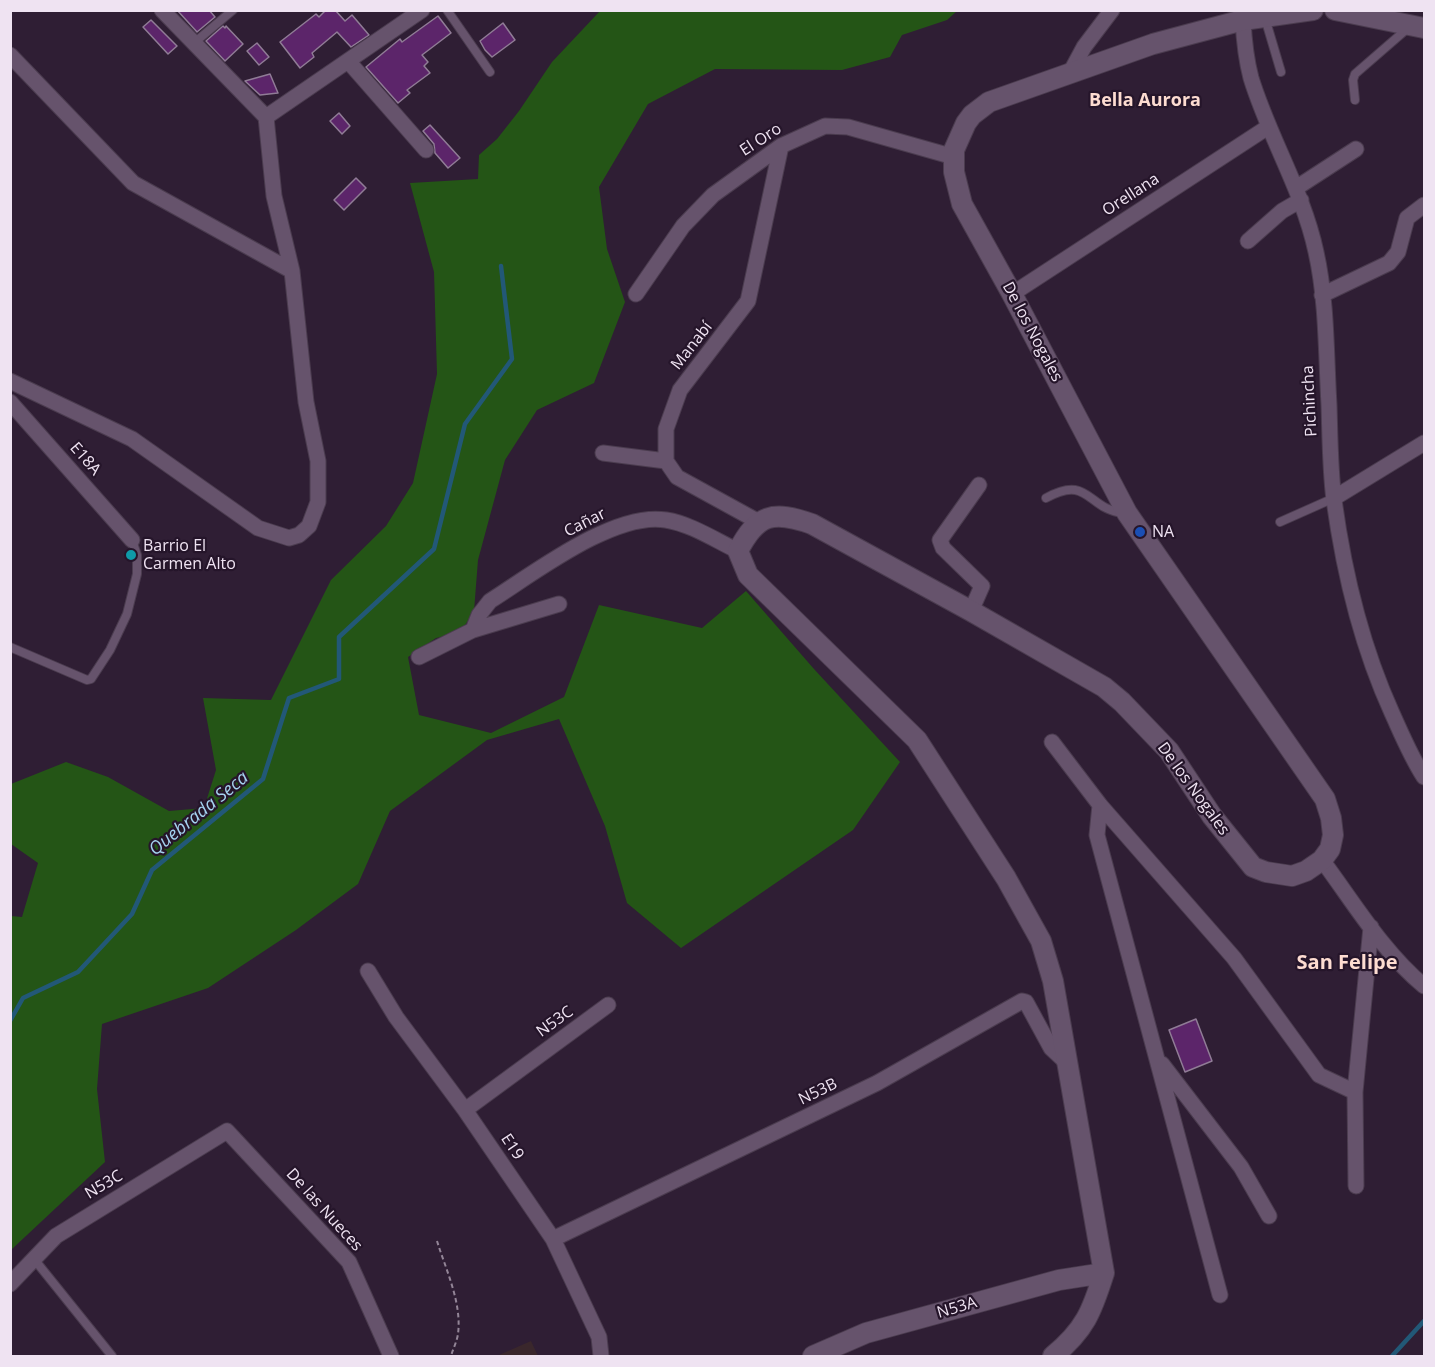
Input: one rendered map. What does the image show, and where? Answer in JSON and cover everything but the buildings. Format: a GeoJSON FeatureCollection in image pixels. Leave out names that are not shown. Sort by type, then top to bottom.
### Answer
{"type":"FeatureCollection","features":[{"type":"Feature","properties":{"kind":"street"},"geometry":{"type":"LineString","coordinates":[[10,381],[132,439],[258,528],[289,538],[299,535],[309,526],[318,502],[318,461],[306,402],[292,271],[274,196],[266,117],[162,10]]}},
{"type":"Feature","properties":{"kind":"street"},"geometry":{"type":"LineString","coordinates":[[266,117],[422,10]]}},
{"type":"Feature","properties":{"kind":"street"},"geometry":{"type":"LineString","coordinates":[[1070,74],[1084,47],[1112,10]]}},
{"type":"Feature","properties":{"kind":"street","name":"De los Nogales"},"geometry":{"type":"LineString","coordinates":[[759,522],[771,517],[783,516],[812,524],[1104,687],[1122,702],[1169,752],[1212,816],[1253,867],[1266,873],[1292,876],[1306,871],[1322,860],[1330,849],[1333,835],[1325,799],[1127,513],[962,204],[956,185],[954,157],[954,150],[961,131],[980,109],[996,99],[1153,44],[1243,20],[1313,10]]}},
{"type":"Feature","properties":{"kind":"street"},"geometry":{"type":"LineString","coordinates":[[1335,10],[1418,26]]}},
{"type":"Feature","properties":{"kind":"street","name":"Pichincha"},"geometry":{"type":"LineString","coordinates":[[1243,20],[1245,51],[1251,77],[1268,127],[1299,194],[1316,252],[1322,295],[1334,498],[1345,567],[1359,630],[1384,697],[1413,760],[1425,777]]}},
{"type":"Feature","properties":{"kind":"street"},"geometry":{"type":"LineString","coordinates":[[10,55],[133,183],[292,271]]}},
{"type":"Feature","properties":{"kind":"street"},"geometry":{"type":"LineString","coordinates":[[348,61],[426,150]]}},
{"type":"Feature","properties":{"kind":"street","name":"El Oro"},"geometry":{"type":"LineString","coordinates":[[636,294],[683,226],[713,195],[780,146],[825,126],[848,127],[954,157]]}},
{"type":"Feature","properties":{"kind":"street","name":"Orellana"},"geometry":{"type":"LineString","coordinates":[[1012,294],[1268,127]]}},
{"type":"Feature","properties":{"kind":"street","name":"Manabí"},"geometry":{"type":"LineString","coordinates":[[666,460],[666,429],[680,390],[748,301],[780,146]]}},
{"type":"Feature","properties":{"kind":"street"},"geometry":{"type":"LineString","coordinates":[[1248,241],[1299,194],[1356,148]]}},
{"type":"Feature","properties":{"kind":"street"},"geometry":{"type":"LineString","coordinates":[[1322,295],[1389,263],[1398,252],[1407,218],[1425,205]]}},
{"type":"Feature","properties":{"kind":"street","name":"E18A"},"geometry":{"type":"LineString","coordinates":[[10,402],[132,540]]}},
{"type":"Feature","properties":{"kind":"street"},"geometry":{"type":"LineString","coordinates":[[1334,498],[1425,443]]}},
{"type":"Feature","properties":{"kind":"street"},"geometry":{"type":"LineString","coordinates":[[603,453],[666,460],[677,477],[759,522],[752,527],[738,551],[748,575],[917,740],[1006,878],[1041,941],[1049,963],[1104,1273],[1092,1311],[1072,1341],[1053,1356]]}},
{"type":"Feature","properties":{"kind":"street"},"geometry":{"type":"LineString","coordinates":[[971,611],[982,586],[943,548],[940,540],[979,485]]}},
{"type":"Feature","properties":{"kind":"street","name":"Cañar"},"geometry":{"type":"LineString","coordinates":[[473,630],[484,607],[490,601],[585,541],[624,523],[663,519],[679,522],[738,551]]}},
{"type":"Feature","properties":{"kind":"street"},"geometry":{"type":"LineString","coordinates":[[419,657],[473,630],[559,604]]}},
{"type":"Feature","properties":{"kind":"street"},"geometry":{"type":"LineString","coordinates":[[1052,742],[1100,805],[1234,958],[1319,1075],[1355,1092]]}},
{"type":"Feature","properties":{"kind":"street"},"geometry":{"type":"LineString","coordinates":[[1100,805],[1097,835],[1220,1295]]}},
{"type":"Feature","properties":{"kind":"street"},"geometry":{"type":"LineString","coordinates":[[1322,860],[1404,968],[1425,986]]}},
{"type":"Feature","properties":{"kind":"street"},"geometry":{"type":"LineString","coordinates":[[1356,1186],[1355,1092],[1371,927]]}},
{"type":"Feature","properties":{"kind":"street","name":"E19"},"geometry":{"type":"LineString","coordinates":[[368,971],[396,1017],[465,1110],[553,1239],[599,1337],[601,1356]]}},
{"type":"Feature","properties":{"kind":"street","name":"N53B"},"geometry":{"type":"LineString","coordinates":[[553,1239],[878,1083],[1022,1001],[1026,1002],[1051,1048],[1067,1063]]}},
{"type":"Feature","properties":{"kind":"street","name":"N53C"},"geometry":{"type":"LineString","coordinates":[[465,1110],[608,1005]]}},
{"type":"Feature","properties":{"kind":"street"},"geometry":{"type":"LineString","coordinates":[[1156,1056],[1241,1167],[1269,1216]]}},
{"type":"Feature","properties":{"kind":"street","name":"N53C"},"geometry":{"type":"LineString","coordinates":[[10,1284],[56,1236],[227,1131]]}},
{"type":"Feature","properties":{"kind":"street","name":"De las Nueces"},"geometry":{"type":"LineString","coordinates":[[227,1131],[349,1262],[392,1356]]}},
{"type":"Feature","properties":{"kind":"street","name":"N53A"},"geometry":{"type":"LineString","coordinates":[[813,1356],[866,1333],[1059,1280],[1104,1273]]}},
{"type":"Feature","properties":{"kind":"lane"},"geometry":{"type":"LineString","coordinates":[[194,43],[233,10]]}},
{"type":"Feature","properties":{"kind":"lane"},"geometry":{"type":"LineString","coordinates":[[447,10],[490,72]]}},
{"type":"Feature","properties":{"kind":"lane"},"geometry":{"type":"LineString","coordinates":[[1264,17],[1281,72]]}},
{"type":"Feature","properties":{"kind":"lane"},"geometry":{"type":"LineString","coordinates":[[1355,100],[1353,80],[1355,74],[1418,26]]}},
{"type":"Feature","properties":{"kind":"lane"},"geometry":{"type":"LineString","coordinates":[[1046,498],[1059,491],[1074,489],[1115,512],[1127,513]]}},
{"type":"Feature","properties":{"kind":"lane"},"geometry":{"type":"LineString","coordinates":[[1280,522],[1334,498]]}},
{"type":"Feature","properties":{"kind":"lane"},"geometry":{"type":"LineString","coordinates":[[10,647],[87,680],[91,679],[115,643],[127,614],[137,574],[137,555],[132,540]]}},
{"type":"Feature","properties":{"kind":"lane"},"geometry":{"type":"LineString","coordinates":[[34,1259],[112,1356]]}},
{"type":"Feature","properties":{"kind":"path"},"geometry":{"type":"LineString","coordinates":[[437,1241],[457,1305],[458,1335],[451,1356]]}},
{"type":"Feature","properties":{"kind":"shaded area"},"geometry":{"type":"Polygon","coordinates":[[[531,1341],[538,1356],[499,1355],[531,1341]]]}},
{"type":"Feature","properties":{"kind":"green space"},"geometry":{"type":"Polygon","coordinates":[[[600,11],[957,11],[947,20],[902,35],[890,57],[842,70],[715,69],[648,104],[599,187],[607,249],[625,302],[594,383],[537,410],[505,460],[478,560],[474,611],[460,633],[436,638],[408,657],[419,715],[491,733],[564,697],[599,605],[702,628],[746,591],[900,762],[853,830],[681,948],[627,903],[605,826],[559,719],[487,740],[390,811],[358,884],[296,930],[208,988],[102,1024],[97,1089],[105,1162],[11,1250],[11,916],[22,917],[38,863],[11,844],[11,784],[66,762],[108,777],[169,811],[204,808],[216,770],[203,698],[271,700],[331,580],[386,526],[413,483],[437,374],[434,272],[410,183],[478,179],[479,155],[497,139],[519,111],[552,62],[600,11]]]}},
{"type":"Feature","properties":{"kind":"waterway","name":"Quebrada Seca"},"geometry":{"type":"LineString","coordinates":[[10,1021],[23,998],[78,972],[132,914],[152,870],[263,779],[289,698],[339,679],[339,637],[434,549],[465,424],[512,359],[501,266]]}},
{"type":"Feature","properties":{"kind":"waterway"},"geometry":{"type":"LineString","coordinates":[[1392,1356],[1424,1321]]}},
{"type":"Feature","properties":{"kind":"place","name":"NA"},"geometry":{"type":"Point","coordinates":[1140,532]}},
{"type":"Feature","properties":{"kind":"place","name":"Barrio El Carmen Alto"},"geometry":{"type":"Point","coordinates":[131,555]}},
{"type":"Feature","properties":{"kind":"district","name":"Bella Aurora"},"geometry":{"type":"Point","coordinates":[1145,101]}},
{"type":"Feature","properties":{"kind":"district","name":"San Felipe"},"geometry":{"type":"Point","coordinates":[1347,963]}}]}
